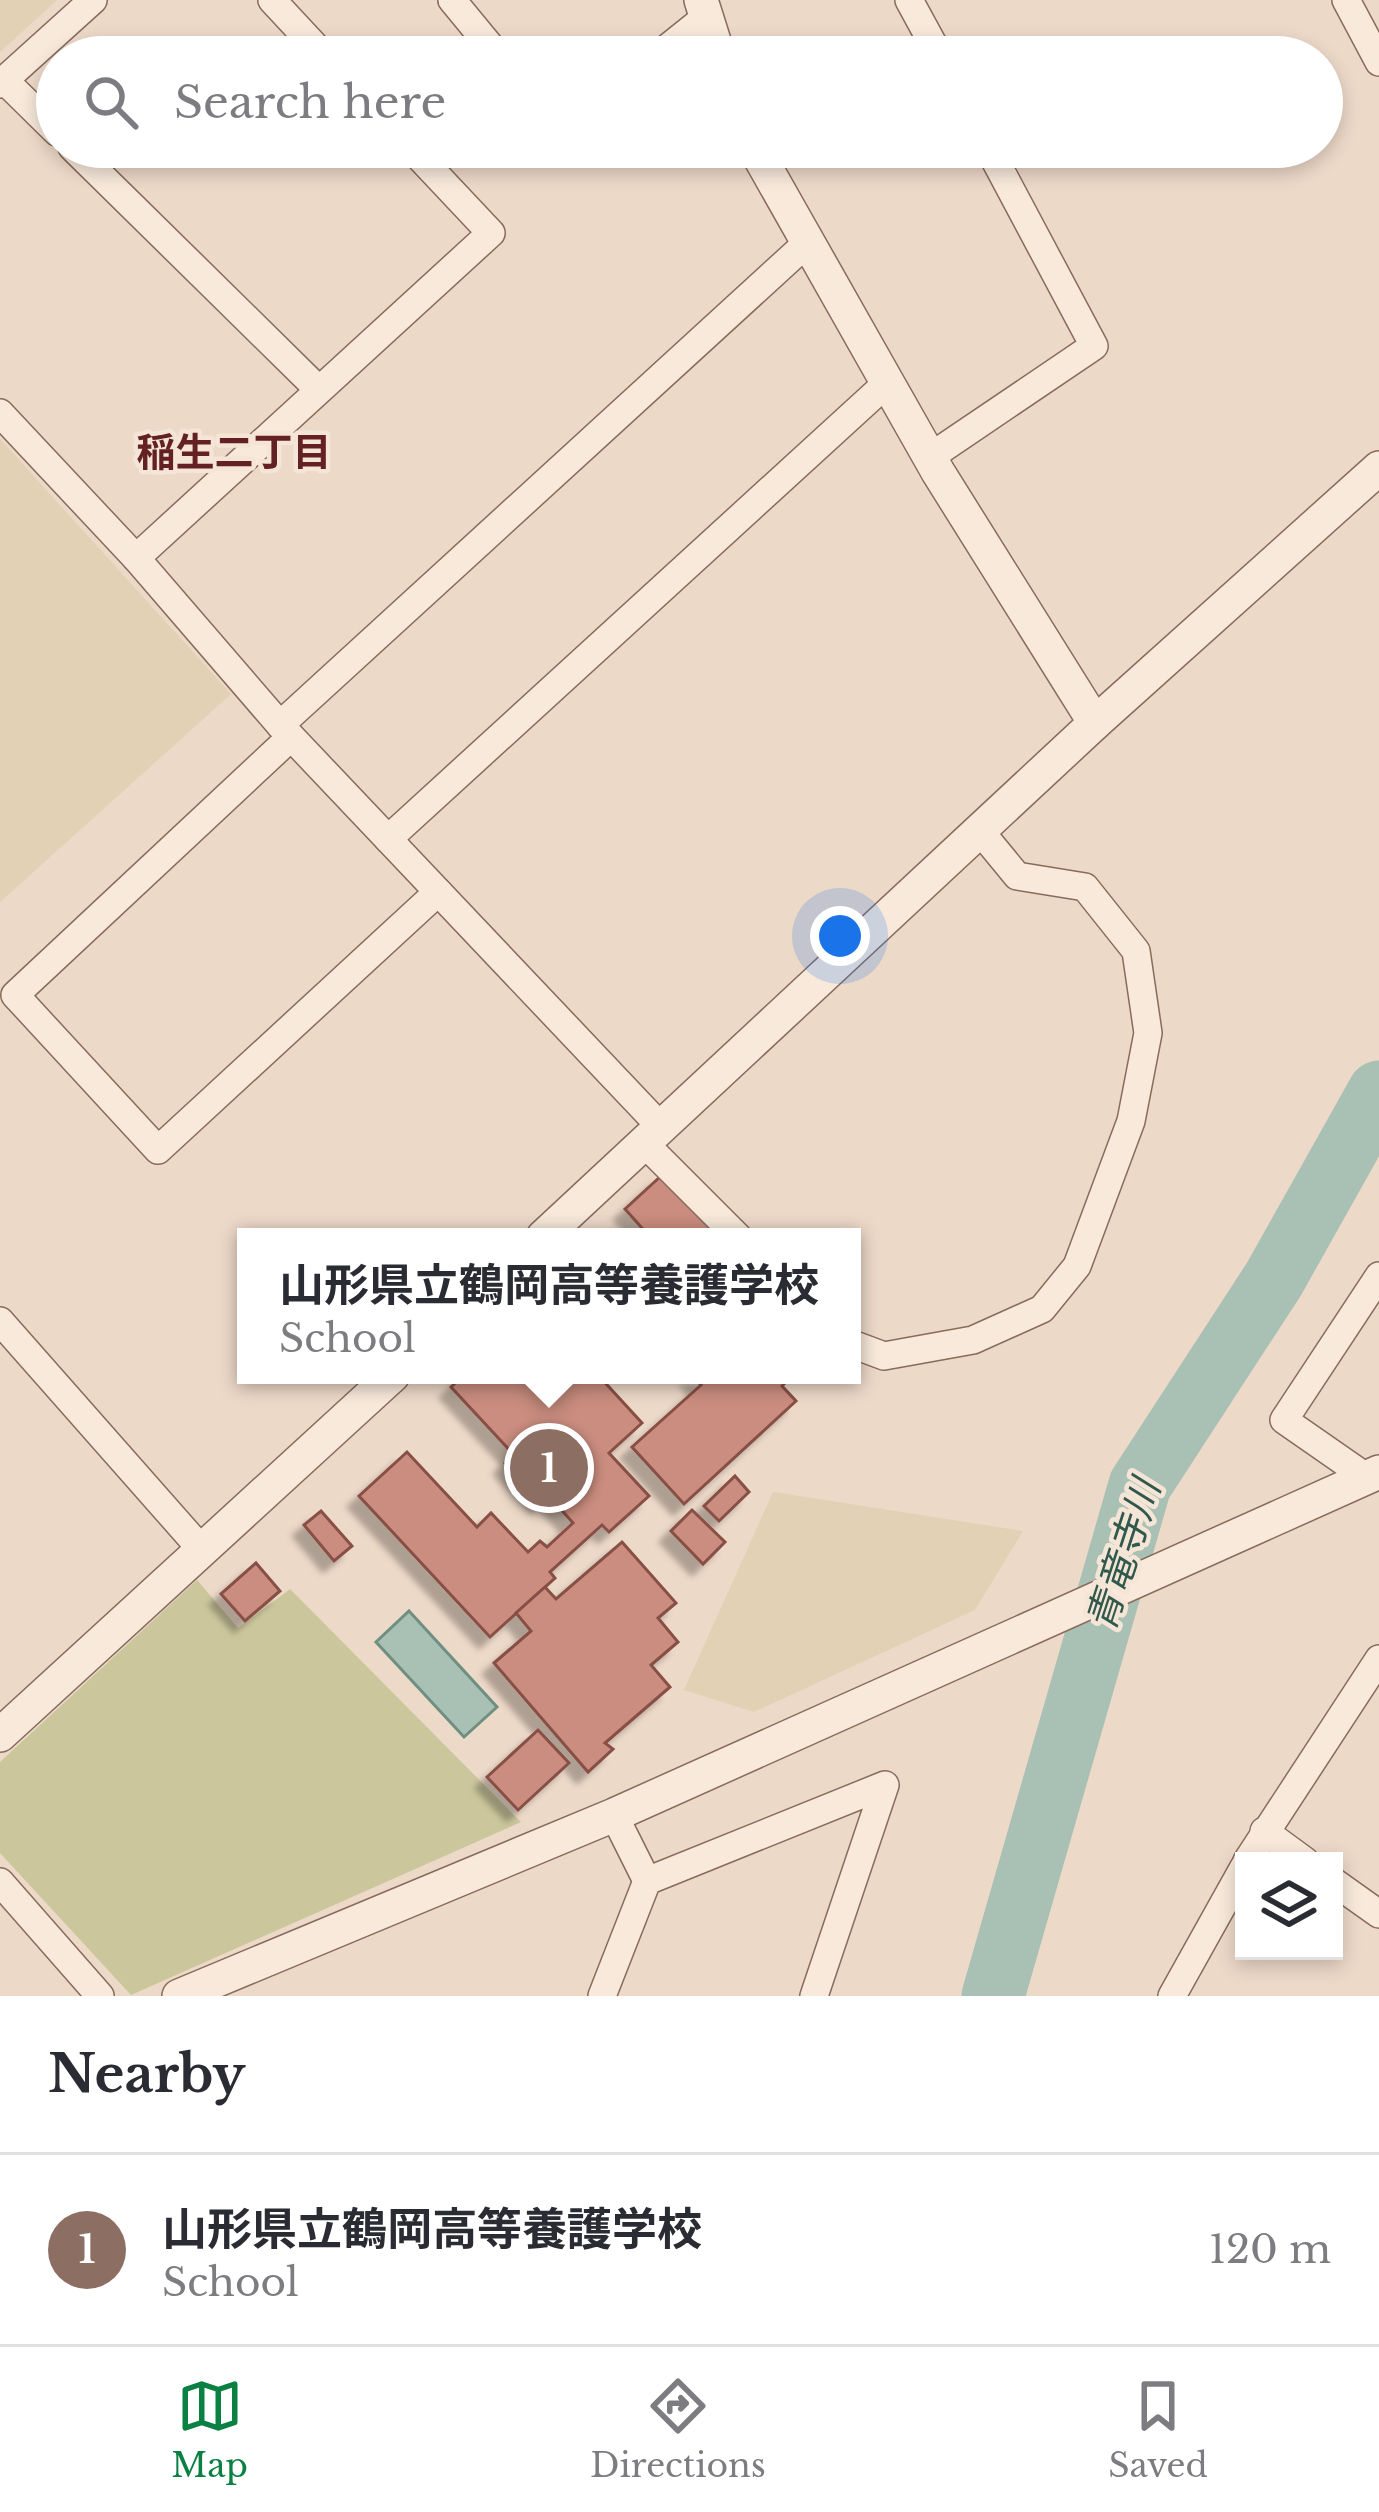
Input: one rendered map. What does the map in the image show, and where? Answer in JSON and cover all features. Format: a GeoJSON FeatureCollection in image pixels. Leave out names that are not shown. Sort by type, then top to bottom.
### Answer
{"type":"FeatureCollection","features":[{"type":"Feature","properties":{"kind":"street"},"geometry":{"type":"LineString","coordinates":[[53,36],[93,0]]}},
{"type":"Feature","properties":{"kind":"street"},"geometry":{"type":"LineString","coordinates":[[272,0],[305,36]]}},
{"type":"Feature","properties":{"kind":"street"},"geometry":{"type":"LineString","coordinates":[[452,0],[482,36]]}},
{"type":"Feature","properties":{"kind":"street"},"geometry":{"type":"LineString","coordinates":[[909,0],[929,36]]}},
{"type":"Feature","properties":{"kind":"street"},"geometry":{"type":"LineString","coordinates":[[1348,2],[1379,62]]}},
{"type":"Feature","properties":{"kind":"street"},"geometry":{"type":"LineString","coordinates":[[677,36],[704,9]]}},
{"type":"Feature","properties":{"kind":"street"},"geometry":{"type":"LineString","coordinates":[[36,51],[2,82],[36,113]]}},
{"type":"Feature","properties":{"kind":"street"},"geometry":{"type":"LineString","coordinates":[[93,168],[318,389]]}},
{"type":"Feature","properties":{"kind":"street"},"geometry":{"type":"LineString","coordinates":[[136,558],[491,233],[430,168]]}},
{"type":"Feature","properties":{"kind":"street"},"geometry":{"type":"LineString","coordinates":[[766,168],[929,457],[1095,723]]}},
{"type":"Feature","properties":{"kind":"street"},"geometry":{"type":"LineString","coordinates":[[929,457],[1094,346],[999,168]]}},
{"type":"Feature","properties":{"kind":"street"},"geometry":{"type":"LineString","coordinates":[[438,892],[158,1150],[15,995],[285,731],[807,243]]}},
{"type":"Feature","properties":{"kind":"street"},"geometry":{"type":"LineString","coordinates":[[388,839],[887,383]]}},
{"type":"Feature","properties":{"kind":"street"},"geometry":{"type":"LineString","coordinates":[[0,413],[136,558],[285,731],[438,892],[731,1228]]}},
{"type":"Feature","properties":{"kind":"street"},"geometry":{"type":"LineString","coordinates":[[553,1228],[1095,723],[1379,468]]}},
{"type":"Feature","properties":{"kind":"street"},"geometry":{"type":"LineString","coordinates":[[861,1347],[884,1356],[973,1340],[1042,1310],[1077,1266],[1132,1121],[1148,1033],[1136,951],[1085,887],[1017,876],[980,831]]}},
{"type":"Feature","properties":{"kind":"street"},"geometry":{"type":"LineString","coordinates":[[1372,1475],[1284,1420],[1379,1276]]}},
{"type":"Feature","properties":{"kind":"street"},"geometry":{"type":"LineString","coordinates":[[0,1322],[202,1550]]}},
{"type":"Feature","properties":{"kind":"street"},"geometry":{"type":"LineString","coordinates":[[0,1735],[383,1384]]}},
{"type":"Feature","properties":{"kind":"street"},"geometry":{"type":"LineString","coordinates":[[179,1996],[614,1815],[1372,1475]]}},
{"type":"Feature","properties":{"kind":"street"},"geometry":{"type":"LineString","coordinates":[[1253,1852],[1379,1659]]}},
{"type":"Feature","properties":{"kind":"street"},"geometry":{"type":"LineString","coordinates":[[602,1996],[647,1881],[885,1785],[814,1996]]}},
{"type":"Feature","properties":{"kind":"street"},"geometry":{"type":"LineString","coordinates":[[614,1815],[647,1881]]}},
{"type":"Feature","properties":{"kind":"street"},"geometry":{"type":"LineString","coordinates":[[1264,1831],[1293,1852]]}},
{"type":"Feature","properties":{"kind":"street"},"geometry":{"type":"LineString","coordinates":[[0,1882],[100,1996]]}},
{"type":"Feature","properties":{"kind":"street"},"geometry":{"type":"LineString","coordinates":[[1172,1996],[1235,1884]]}},
{"type":"Feature","properties":{"kind":"street"},"geometry":{"type":"LineString","coordinates":[[1343,1888],[1379,1914]]}},
{"type":"Feature","properties":{"kind":"shaded area"},"geometry":{"type":"Polygon","coordinates":[[[0,0],[57,0],[0,52],[0,0]]]}},
{"type":"Feature","properties":{"kind":"shaded area"},"geometry":{"type":"Polygon","coordinates":[[[0,439],[231,694],[0,902],[0,439]]]}},
{"type":"Feature","properties":{"kind":"shaded area"},"geometry":{"type":"Polygon","coordinates":[[[773,1492],[1023,1531],[975,1610],[754,1712],[684,1690],[773,1492]]]}},
{"type":"Feature","properties":{"kind":"shaded area"},"geometry":{"type":"Polygon","coordinates":[[[197,1580],[238,1628],[290,1589],[521,1822],[131,1995],[0,1853],[0,1762],[197,1580]]]}},
{"type":"Feature","properties":{"kind":"shaded area"},"geometry":{"type":"Polygon","coordinates":[[[409,1611],[497,1707],[464,1737],[376,1642],[409,1611]]]}},
{"type":"Feature","properties":{"kind":"building"},"geometry":{"type":"Polygon","coordinates":[[[662,1175],[711,1228],[642,1228],[625,1209],[662,1175]]]}},
{"type":"Feature","properties":{"kind":"building"},"geometry":{"type":"Polygon","coordinates":[[[606,1384],[642,1423],[609,1453],[649,1496],[609,1532],[602,1525],[550,1572],[555,1578],[490,1637],[359,1496],[407,1452],[477,1527],[491,1513],[528,1552],[540,1541],[547,1547],[573,1523],[549,1496],[542,1502],[505,1463],[514,1455],[451,1387],[606,1384]]]}},
{"type":"Feature","properties":{"kind":"building"},"geometry":{"type":"Polygon","coordinates":[[[784,1384],[796,1401],[684,1504],[632,1447],[701,1385],[784,1384]]]}},
{"type":"Feature","properties":{"kind":"building"},"geometry":{"type":"Polygon","coordinates":[[[735,1476],[749,1492],[719,1521],[704,1506],[735,1476]]]}},
{"type":"Feature","properties":{"kind":"building"},"geometry":{"type":"Polygon","coordinates":[[[692,1510],[725,1542],[703,1564],[671,1531],[692,1510]]]}},
{"type":"Feature","properties":{"kind":"building"},"geometry":{"type":"Polygon","coordinates":[[[321,1511],[352,1546],[334,1561],[304,1525],[321,1511]]]}},
{"type":"Feature","properties":{"kind":"building"},"geometry":{"type":"Polygon","coordinates":[[[622,1542],[676,1603],[658,1618],[678,1642],[651,1665],[670,1687],[605,1743],[613,1749],[588,1772],[494,1663],[531,1631],[516,1613],[545,1587],[556,1599],[622,1542]]]}},
{"type":"Feature","properties":{"kind":"building"},"geometry":{"type":"Polygon","coordinates":[[[256,1563],[280,1591],[245,1621],[221,1594],[256,1563]]]}},
{"type":"Feature","properties":{"kind":"building"},"geometry":{"type":"Polygon","coordinates":[[[538,1730],[569,1763],[518,1810],[487,1777],[538,1730]]]}},
{"type":"Feature","properties":{"kind":"waterway","name":"青竜寺川"},"geometry":{"type":"LineString","coordinates":[[993,1996],[1140,1485],[1274,1279],[1379,1092]]}},
{"type":"Feature","properties":{"kind":"place","name":"山形県立鶴岡高等養護学校"},"geometry":{"type":"Point","coordinates":[549,1468]}},
{"type":"Feature","properties":{"kind":"district","name":"稲生二丁目"},"geometry":{"type":"Point","coordinates":[234,452]}}]}
